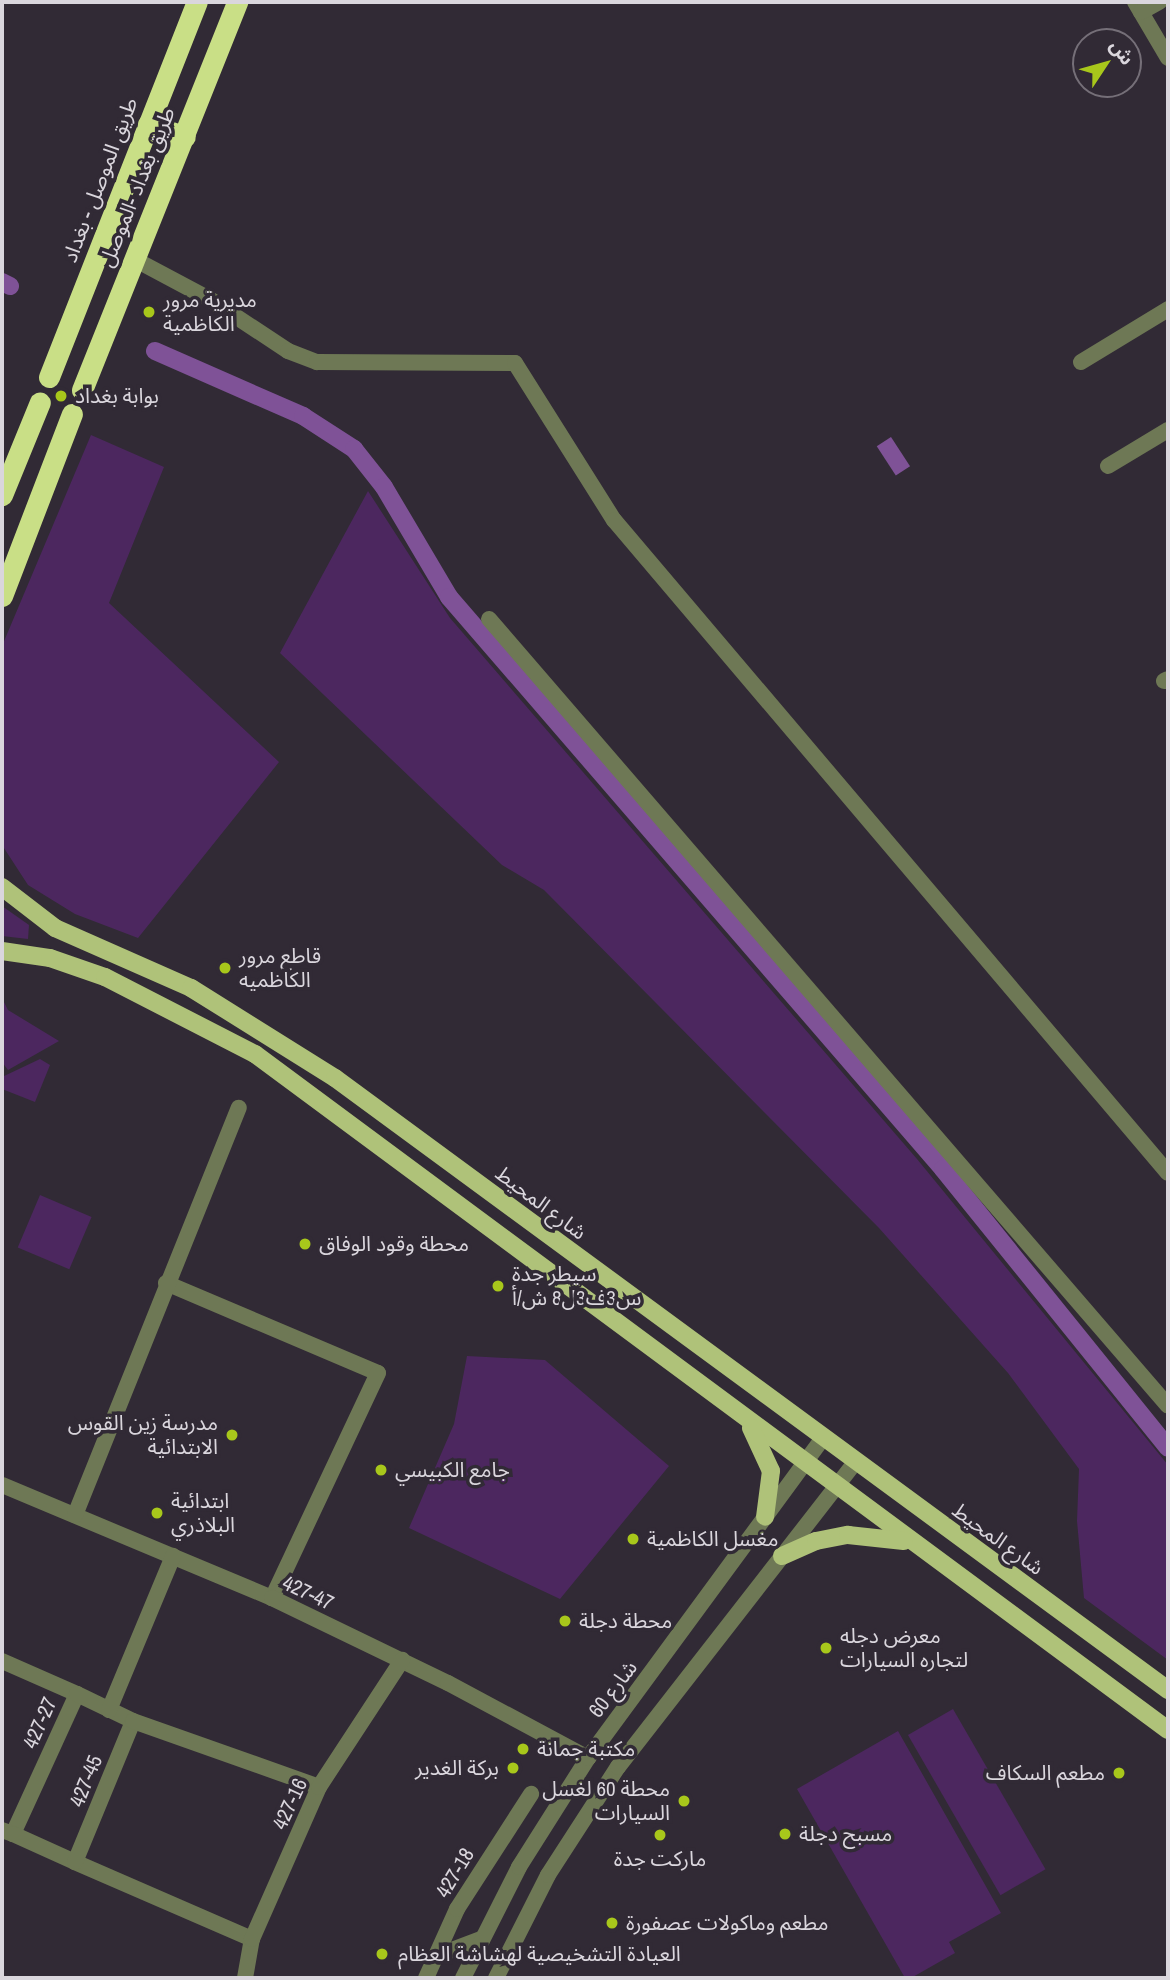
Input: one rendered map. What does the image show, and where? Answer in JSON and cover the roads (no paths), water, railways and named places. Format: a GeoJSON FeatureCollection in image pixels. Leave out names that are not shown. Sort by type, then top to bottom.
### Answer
{"type":"FeatureCollection","features":[{"type":"Feature","properties":{"kind":"highway","name":"طريق الموصل - بغداد"},"geometry":{"type":"LineString","coordinates":[[49,377],[197,2]]}},
{"type":"Feature","properties":{"kind":"highway","name":"طريق بغداد -الموصل"},"geometry":{"type":"LineString","coordinates":[[82,390],[237,2]]}},
{"type":"Feature","properties":{"kind":"highway"},"geometry":{"type":"LineString","coordinates":[[148,124],[184,137]]}},
{"type":"Feature","properties":{"kind":"highway"},"geometry":{"type":"LineString","coordinates":[[134,165],[150,167],[168,178]]}},
{"type":"Feature","properties":{"kind":"highway"},"geometry":{"type":"LineString","coordinates":[[2,495],[40,401]]}},
{"type":"Feature","properties":{"kind":"highway"},"geometry":{"type":"LineString","coordinates":[[2,596],[72,414]]}},
{"type":"Feature","properties":{"kind":"main road","name":"شارع المحيط"},"geometry":{"type":"LineString","coordinates":[[2,887],[55,928],[145,965],[269,1033],[569,1251],[855,1464],[1168,1690]]}},
{"type":"Feature","properties":{"kind":"main road"},"geometry":{"type":"LineString","coordinates":[[2,951],[50,958],[105,977],[255,1054],[580,1293],[909,1542],[1168,1730]]}},
{"type":"Feature","properties":{"kind":"main road"},"geometry":{"type":"LineString","coordinates":[[550,1271],[563,1265],[569,1251]]}},
{"type":"Feature","properties":{"kind":"main road"},"geometry":{"type":"LineString","coordinates":[[580,1293],[582,1279],[593,1270]]}},
{"type":"Feature","properties":{"kind":"main road"},"geometry":{"type":"LineString","coordinates":[[743,1416],[764,1448],[771,1471],[765,1517]]}},
{"type":"Feature","properties":{"kind":"main road"},"geometry":{"type":"LineString","coordinates":[[782,1556],[816,1541],[848,1535],[909,1542]]}},
{"type":"Feature","properties":{"kind":"street"},"geometry":{"type":"LineString","coordinates":[[1159,2],[1138,7],[1168,58]]}},
{"type":"Feature","properties":{"kind":"street"},"geometry":{"type":"LineString","coordinates":[[134,259],[211,300],[288,351],[317,362],[515,363],[614,520],[1168,1173]]}},
{"type":"Feature","properties":{"kind":"street"},"geometry":{"type":"LineString","coordinates":[[1082,362],[1168,309]]}},
{"type":"Feature","properties":{"kind":"street"},"geometry":{"type":"LineString","coordinates":[[1108,466],[1168,430]]}},
{"type":"Feature","properties":{"kind":"street"},"geometry":{"type":"LineString","coordinates":[[489,620],[1168,1406]]}},
{"type":"Feature","properties":{"kind":"street"},"geometry":{"type":"LineString","coordinates":[[75,1515],[166,1283],[239,1108]]}},
{"type":"Feature","properties":{"kind":"street"},"geometry":{"type":"LineString","coordinates":[[166,1283],[378,1373],[272,1598]]}},
{"type":"Feature","properties":{"kind":"street","name":"شارع 60"},"geometry":{"type":"LineString","coordinates":[[463,1978],[519,1867],[588,1758],[822,1439]]}},
{"type":"Feature","properties":{"kind":"street"},"geometry":{"type":"LineString","coordinates":[[496,1978],[548,1875],[618,1767],[855,1464]]}},
{"type":"Feature","properties":{"kind":"street","name":"427-47"},"geometry":{"type":"LineString","coordinates":[[2,1485],[272,1598],[402,1660],[588,1758]]}},
{"type":"Feature","properties":{"kind":"street"},"geometry":{"type":"LineString","coordinates":[[109,1710],[173,1556]]}},
{"type":"Feature","properties":{"kind":"street","name":"427-16"},"geometry":{"type":"LineString","coordinates":[[245,1978],[252,1939],[319,1787],[402,1660]]}},
{"type":"Feature","properties":{"kind":"street","name":"427-27"},"geometry":{"type":"LineString","coordinates":[[2,1661],[77,1694],[7,1832]]}},
{"type":"Feature","properties":{"kind":"street"},"geometry":{"type":"LineString","coordinates":[[77,1694],[133,1721],[319,1787]]}},
{"type":"Feature","properties":{"kind":"street","name":"427-45"},"geometry":{"type":"LineString","coordinates":[[75,1862],[133,1721]]}},
{"type":"Feature","properties":{"kind":"street","name":"427-18"},"geometry":{"type":"LineString","coordinates":[[426,1978],[457,1909],[531,1794]]}},
{"type":"Feature","properties":{"kind":"street"},"geometry":{"type":"LineString","coordinates":[[7,1832],[252,1939]]}},
{"type":"Feature","properties":{"kind":"street"},"geometry":{"type":"LineString","coordinates":[[436,1956],[481,1939]]}},
{"type":"Feature","properties":{"kind":"waterway"},"geometry":{"type":"LineString","coordinates":[[2,282],[10,286]]}},
{"type":"Feature","properties":{"kind":"waterway"},"geometry":{"type":"LineString","coordinates":[[155,351],[303,416],[354,449],[384,487],[449,597],[943,1169],[1168,1448]]}},
{"type":"Feature","properties":{"kind":"place","name":"مديرية مرور الكاظمية"},"geometry":{"type":"Point","coordinates":[149,312]}},
{"type":"Feature","properties":{"kind":"place","name":"بوابة بغداد"},"geometry":{"type":"Point","coordinates":[61,396]}},
{"type":"Feature","properties":{"kind":"place","name":"قاطع مرور الكاظميه"},"geometry":{"type":"Point","coordinates":[225,968]}},
{"type":"Feature","properties":{"kind":"place","name":"محطة وقود الوفاق"},"geometry":{"type":"Point","coordinates":[305,1244]}},
{"type":"Feature","properties":{"kind":"place","name":"سيطر جدة س3ف3ل8 ش/أ"},"geometry":{"type":"Point","coordinates":[498,1286]}},
{"type":"Feature","properties":{"kind":"place","name":"مدرسة زين القوس الابتدائية"},"geometry":{"type":"Point","coordinates":[232,1435]}},
{"type":"Feature","properties":{"kind":"place","name":"جامع الكبيسي"},"geometry":{"type":"Point","coordinates":[381,1470]}},
{"type":"Feature","properties":{"kind":"place","name":"ابتدائية البلاذري"},"geometry":{"type":"Point","coordinates":[157,1513]}},
{"type":"Feature","properties":{"kind":"place","name":"مغسل الكاظمية"},"geometry":{"type":"Point","coordinates":[633,1539]}},
{"type":"Feature","properties":{"kind":"place","name":"محطة دجلة"},"geometry":{"type":"Point","coordinates":[565,1621]}},
{"type":"Feature","properties":{"kind":"place","name":"معرض دجله لتجاره السيارات"},"geometry":{"type":"Point","coordinates":[826,1648]}},
{"type":"Feature","properties":{"kind":"place","name":"مكتبة جمانة"},"geometry":{"type":"Point","coordinates":[523,1749]}},
{"type":"Feature","properties":{"kind":"place","name":"بركة الغدير"},"geometry":{"type":"Point","coordinates":[513,1768]}},
{"type":"Feature","properties":{"kind":"place","name":"مطعم السكاف"},"geometry":{"type":"Point","coordinates":[1119,1773]}},
{"type":"Feature","properties":{"kind":"place","name":"محطة 60 لغسل السيارات"},"geometry":{"type":"Point","coordinates":[684,1801]}},
{"type":"Feature","properties":{"kind":"place","name":"مسبح دجلة"},"geometry":{"type":"Point","coordinates":[785,1834]}},
{"type":"Feature","properties":{"kind":"place","name":"ماركت جدة"},"geometry":{"type":"Point","coordinates":[660,1835]}},
{"type":"Feature","properties":{"kind":"place","name":"مطعم وماكولات عصفورة"},"geometry":{"type":"Point","coordinates":[612,1923]}},
{"type":"Feature","properties":{"kind":"place","name":"العيادة التشخيصية لهشاشة العظام"},"geometry":{"type":"Point","coordinates":[382,1954]}}]}
